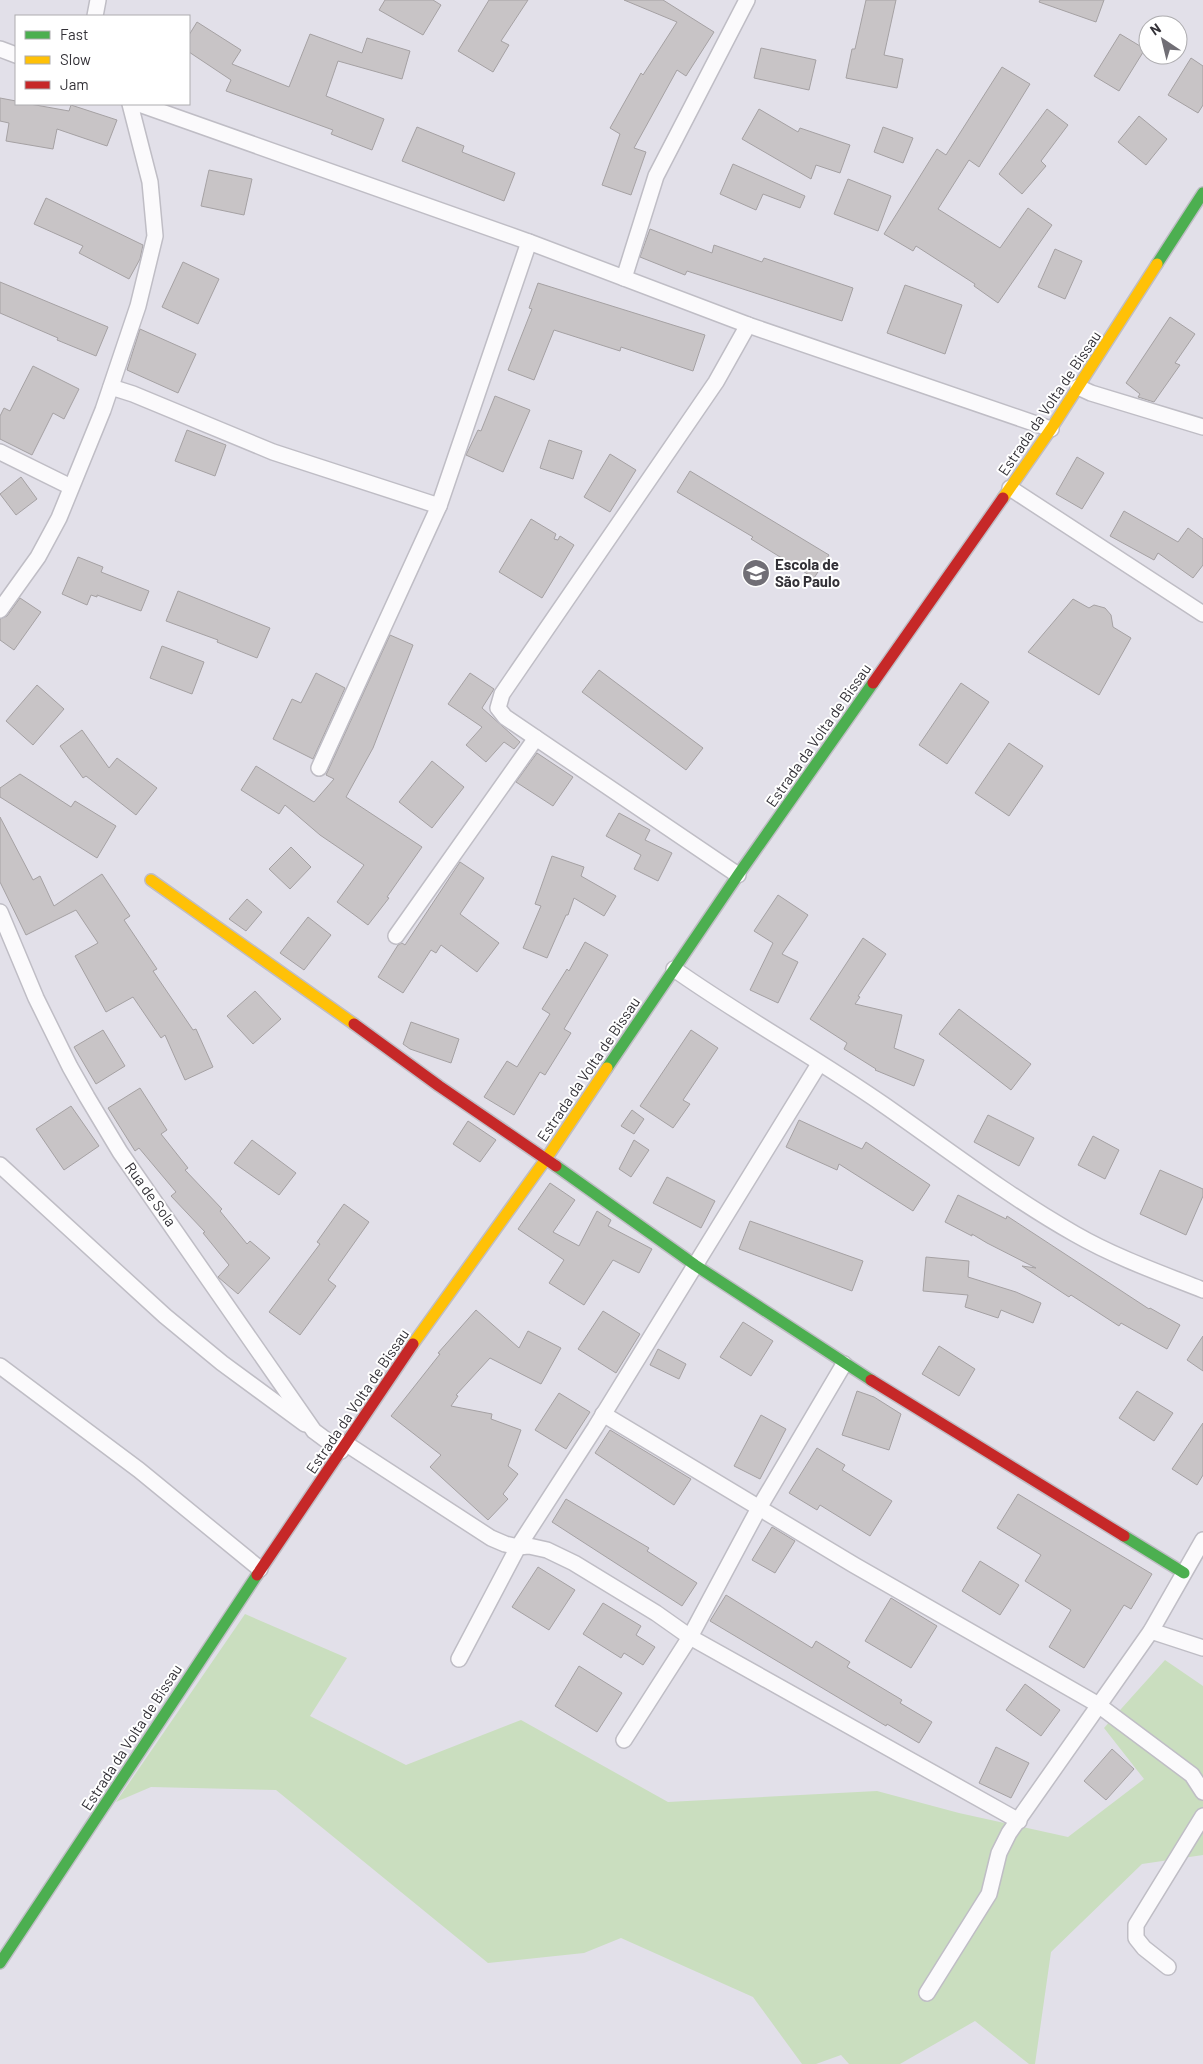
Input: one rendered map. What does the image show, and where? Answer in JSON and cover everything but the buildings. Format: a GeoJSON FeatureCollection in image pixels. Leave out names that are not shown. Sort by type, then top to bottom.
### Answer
{"type":"FeatureCollection","features":[{"type":"Feature","properties":{"kind":"main road","name":"Estrada da Volta de Bissau"},"geometry":{"type":"LineString","coordinates":[[0,1963],[260,1569],[408,1351],[546,1159],[738,875],[1051,429],[1203,193]]}},
{"type":"Feature","properties":{"kind":"main road"},"geometry":{"type":"LineString","coordinates":[[151,880],[296,981],[439,1086],[695,1265],[844,1364],[1184,1573]]}},
{"type":"Feature","properties":{"kind":"street"},"geometry":{"type":"LineString","coordinates":[[96,15],[98,0]]}},
{"type":"Feature","properties":{"kind":"street"},"geometry":{"type":"LineString","coordinates":[[624,278],[656,176],[747,0]]}},
{"type":"Feature","properties":{"kind":"street"},"geometry":{"type":"LineString","coordinates":[[0,49],[15,55]]}},
{"type":"Feature","properties":{"kind":"street"},"geometry":{"type":"LineString","coordinates":[[0,610],[38,557],[58,518],[111,387],[138,306],[155,236],[150,182],[130,105]]}},
{"type":"Feature","properties":{"kind":"street"},"geometry":{"type":"LineString","coordinates":[[142,105],[529,242],[748,325],[1051,429]]}},
{"type":"Feature","properties":{"kind":"street"},"geometry":{"type":"LineString","coordinates":[[319,768],[439,506],[529,242]]}},
{"type":"Feature","properties":{"kind":"street"},"geometry":{"type":"LineString","coordinates":[[738,875],[505,717],[498,708],[502,694],[716,382],[748,325]]}},
{"type":"Feature","properties":{"kind":"street"},"geometry":{"type":"LineString","coordinates":[[111,387],[133,394],[273,452],[439,506]]}},
{"type":"Feature","properties":{"kind":"street"},"geometry":{"type":"LineString","coordinates":[[1078,387],[1091,393],[1203,427]]}},
{"type":"Feature","properties":{"kind":"street"},"geometry":{"type":"LineString","coordinates":[[0,452],[70,488]]}},
{"type":"Feature","properties":{"kind":"street"},"geometry":{"type":"LineString","coordinates":[[1010,488],[1203,614]]}},
{"type":"Feature","properties":{"kind":"street"},"geometry":{"type":"LineString","coordinates":[[396,936],[536,738]]}},
{"type":"Feature","properties":{"kind":"street","name":"Rua de Sola"},"geometry":{"type":"LineString","coordinates":[[0,912],[36,998],[70,1067],[120,1152],[314,1430],[491,1538],[518,1547],[529,1546],[547,1550],[574,1563],[656,1613],[690,1637],[1019,1820]]}},
{"type":"Feature","properties":{"kind":"street"},"geometry":{"type":"LineString","coordinates":[[674,970],[718,1000],[883,1104],[1001,1188],[1076,1234],[1142,1265],[1203,1290]]}},
{"type":"Feature","properties":{"kind":"street"},"geometry":{"type":"LineString","coordinates":[[458,1659],[518,1547],[603,1414],[819,1064]]}},
{"type":"Feature","properties":{"kind":"street"},"geometry":{"type":"LineString","coordinates":[[0,1165],[165,1316],[222,1364],[314,1430]]}},
{"type":"Feature","properties":{"kind":"street"},"geometry":{"type":"LineString","coordinates":[[624,1740],[690,1637],[759,1508],[844,1364]]}},
{"type":"Feature","properties":{"kind":"street"},"geometry":{"type":"LineString","coordinates":[[0,1366],[139,1470],[260,1569]]}},
{"type":"Feature","properties":{"kind":"street"},"geometry":{"type":"LineString","coordinates":[[603,1414],[862,1570],[1097,1704],[1192,1774],[1203,1792]]}},
{"type":"Feature","properties":{"kind":"street"},"geometry":{"type":"LineString","coordinates":[[927,1993],[985,1900],[993,1880],[999,1853],[1009,1833],[1097,1704],[1150,1631],[1203,1540]]}},
{"type":"Feature","properties":{"kind":"street"},"geometry":{"type":"LineString","coordinates":[[1150,1631],[1203,1648]]}},
{"type":"Feature","properties":{"kind":"street"},"geometry":{"type":"LineString","coordinates":[[1168,1968],[1144,1948],[1136,1938],[1136,1925],[1203,1816]]}},
{"type":"Feature","properties":{"kind":"green space"},"geometry":{"type":"Polygon","coordinates":[[[245,1614],[347,1658],[310,1716],[406,1765],[521,1720],[668,1802],[877,1791],[959,1813],[1068,1837],[1144,1779],[1104,1728],[1165,1660],[1203,1686],[1203,1855],[1142,1864],[1051,1952],[1035,2064],[1029,2064],[975,2021],[900,2064],[849,2064],[841,2055],[816,2064],[802,2064],[753,1997],[621,1938],[584,1953],[488,1963],[276,1790],[151,1787],[116,1802],[245,1614]]]}},
{"type":"Feature","properties":{"kind":"traffic: fast"},"geometry":{"type":"LineString","coordinates":[[1157,264],[1203,193]]}},
{"type":"Feature","properties":{"kind":"traffic: fast"},"geometry":{"type":"LineString","coordinates":[[607,1068],[738,875],[873,683]]}},
{"type":"Feature","properties":{"kind":"traffic: fast"},"geometry":{"type":"LineString","coordinates":[[556,1166],[695,1265],[871,1380]]}},
{"type":"Feature","properties":{"kind":"traffic: fast"},"geometry":{"type":"LineString","coordinates":[[1124,1536],[1184,1573]]}},
{"type":"Feature","properties":{"kind":"traffic: fast"},"geometry":{"type":"LineString","coordinates":[[0,1963],[257,1575]]}},
{"type":"Feature","properties":{"kind":"traffic: slow"},"geometry":{"type":"LineString","coordinates":[[1003,498],[1051,429],[1157,264]]}},
{"type":"Feature","properties":{"kind":"traffic: slow"},"geometry":{"type":"LineString","coordinates":[[151,880],[354,1024]]}},
{"type":"Feature","properties":{"kind":"traffic: slow"},"geometry":{"type":"LineString","coordinates":[[413,1344],[546,1159],[607,1068]]}},
{"type":"Feature","properties":{"kind":"traffic: jam"},"geometry":{"type":"LineString","coordinates":[[873,683],[1003,498]]}},
{"type":"Feature","properties":{"kind":"traffic: jam"},"geometry":{"type":"LineString","coordinates":[[354,1024],[439,1086],[556,1166]]}},
{"type":"Feature","properties":{"kind":"traffic: jam"},"geometry":{"type":"LineString","coordinates":[[257,1575],[413,1344]]}},
{"type":"Feature","properties":{"kind":"traffic: jam"},"geometry":{"type":"LineString","coordinates":[[871,1380],[1124,1536]]}},
{"type":"Feature","properties":{"kind":"place","name":"Escola de São Paulo"},"geometry":{"type":"Point","coordinates":[756,573]}}]}
